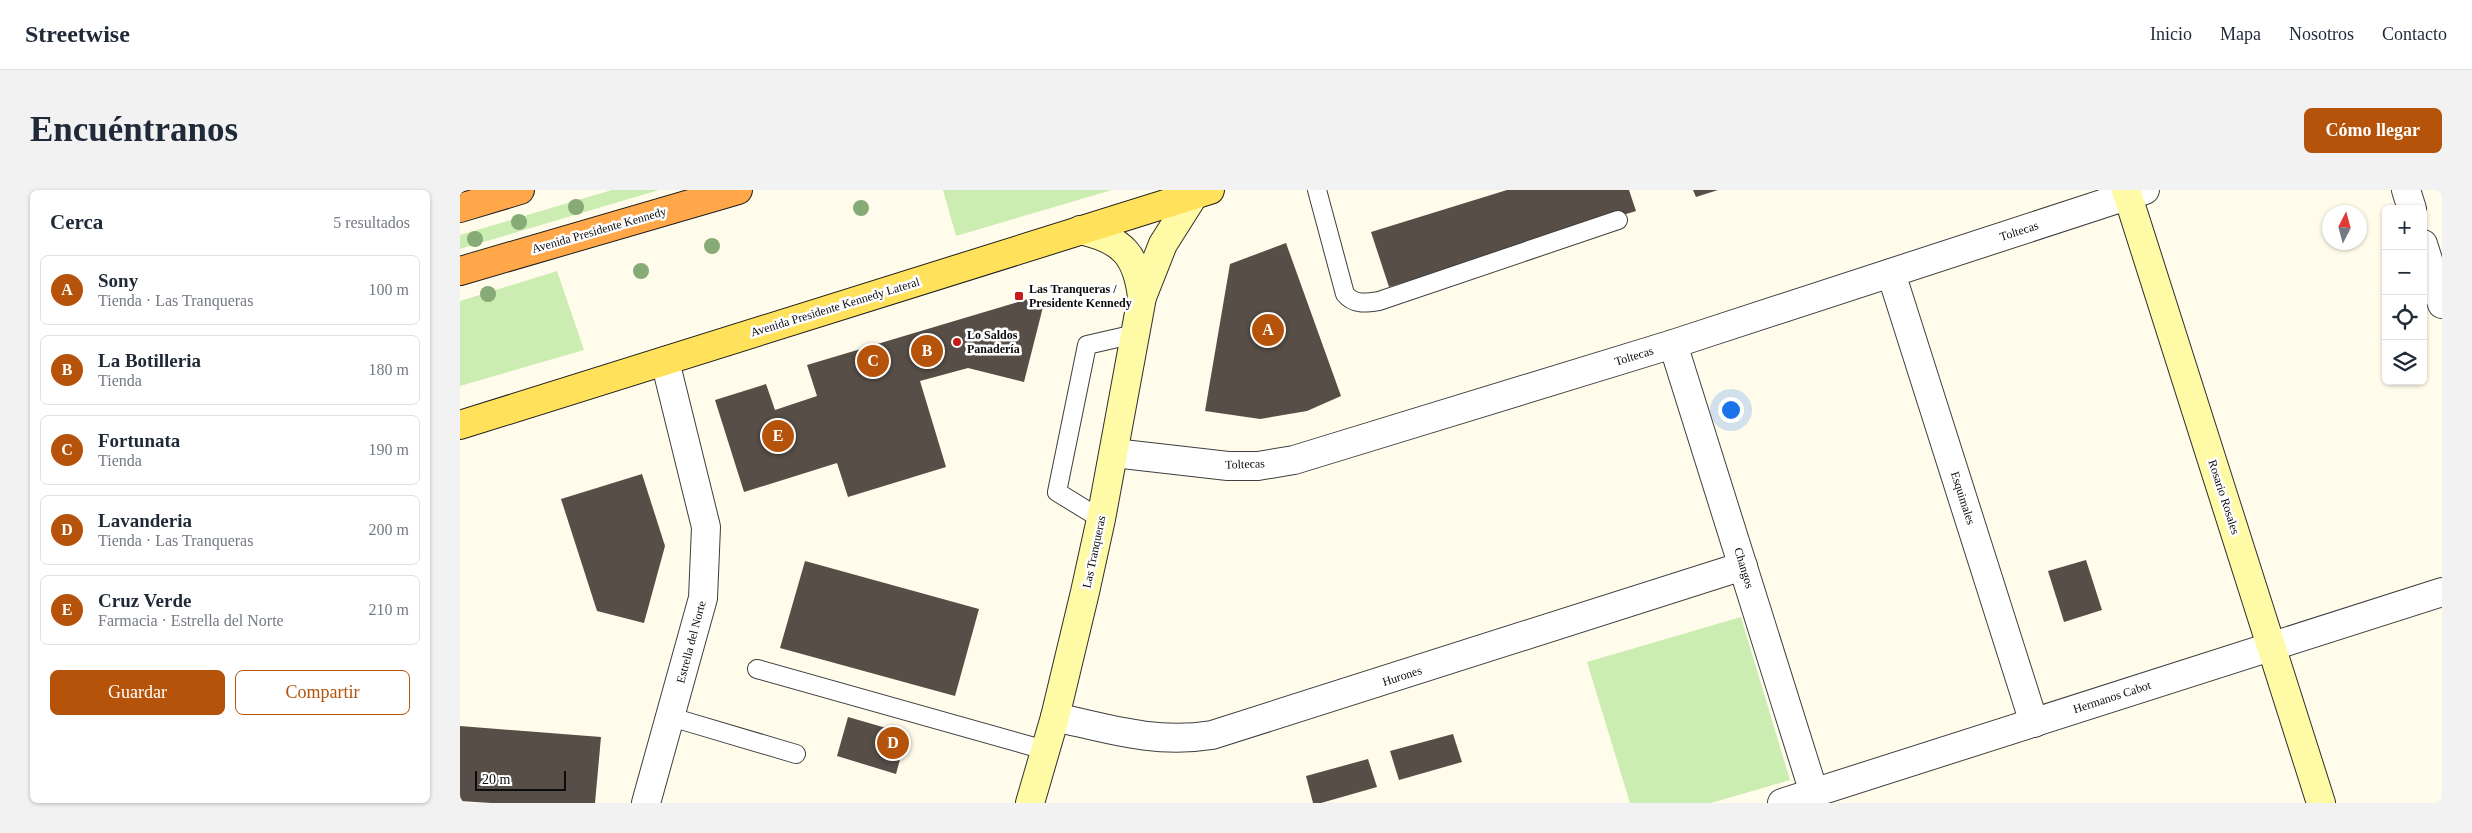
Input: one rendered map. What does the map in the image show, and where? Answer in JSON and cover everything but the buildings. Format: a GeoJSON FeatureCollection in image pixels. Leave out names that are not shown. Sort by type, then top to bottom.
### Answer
{"type":"FeatureCollection","features":[{"type":"Feature","properties":{"kind":"highway"},"geometry":{"type":"LineString","coordinates":[[460,208],[520,190]]}},
{"type":"Feature","properties":{"kind":"highway","name":"Avenida Presidente Kennedy"},"geometry":{"type":"LineString","coordinates":[[460,271],[738,190]]}},
{"type":"Feature","properties":{"kind":"main road","name":"Rosario Rosales"},"geometry":{"type":"LineString","coordinates":[[2133,192],[2271,646],[2321,803]]}},
{"type":"Feature","properties":{"kind":"main road","name":"Avenida Presidente Kennedy Lateral"},"geometry":{"type":"LineString","coordinates":[[460,425],[1202,193]]}},
{"type":"Feature","properties":{"kind":"main road","name":"Las Tranqueras"},"geometry":{"type":"LineString","coordinates":[[1030,803],[1055,717],[1101,518],[1142,297],[1163,244],[1202,193]]}},
{"type":"Feature","properties":{"kind":"main road","name":"Las Tranqueras"},"geometry":{"type":"LineString","coordinates":[[1080,230],[1108,238],[1130,256],[1137,269],[1142,297]]}},
{"type":"Feature","properties":{"kind":"street"},"geometry":{"type":"LineString","coordinates":[[2406,190],[2411,205]]}},
{"type":"Feature","properties":{"kind":"street","name":"Toltecas"},"geometry":{"type":"LineString","coordinates":[[1114,453],[1228,466],[1258,466],[1294,460],[1674,344],[2133,192]]}},
{"type":"Feature","properties":{"kind":"street"},"geometry":{"type":"LineString","coordinates":[[2425,250],[2442,304]]}},
{"type":"Feature","properties":{"kind":"street","name":"Esquimales"},"geometry":{"type":"LineString","coordinates":[[1892,272],[2034,722]]}},
{"type":"Feature","properties":{"kind":"street","name":"Changos"},"geometry":{"type":"LineString","coordinates":[[1674,344],[1814,793]]}},
{"type":"Feature","properties":{"kind":"street","name":"Estrella del Norte"},"geometry":{"type":"LineString","coordinates":[[646,803],[703,598],[706,527],[665,361]]}},
{"type":"Feature","properties":{"kind":"street","name":"Hurones"},"geometry":{"type":"LineString","coordinates":[[1055,717],[1152,738],[1179,739],[1212,735],[1743,566]]}},
{"type":"Feature","properties":{"kind":"street","name":"Hermanos Cabot"},"geometry":{"type":"LineString","coordinates":[[1782,803],[2442,592]]}},
{"type":"Feature","properties":{"kind":"lane"},"geometry":{"type":"LineString","coordinates":[[1316,190],[1345,294],[1350,300],[1356,302],[1379,301],[1618,220]]}},
{"type":"Feature","properties":{"kind":"lane"},"geometry":{"type":"LineString","coordinates":[[1101,518],[1057,492],[1086,345],[1135,334]]}},
{"type":"Feature","properties":{"kind":"lane"},"geometry":{"type":"LineString","coordinates":[[757,670],[1045,750]]}},
{"type":"Feature","properties":{"kind":"lane"},"geometry":{"type":"LineString","coordinates":[[671,717],[796,754]]}},
{"type":"Feature","properties":{"kind":"green space"},"geometry":{"type":"Polygon","coordinates":[[[612,190],[659,190],[460,249],[460,235],[612,190]]]}},
{"type":"Feature","properties":{"kind":"green space"},"geometry":{"type":"Polygon","coordinates":[[[943,190],[1112,190],[956,236],[943,190]]]}},
{"type":"Feature","properties":{"kind":"green space"},"geometry":{"type":"Polygon","coordinates":[[[557,271],[584,350],[460,386],[460,301],[557,271]]]}},
{"type":"Feature","properties":{"kind":"green space"},"geometry":{"type":"Polygon","coordinates":[[[1741,617],[1790,780],[1711,803],[1630,803],[1587,662],[1741,617]]]}},
{"type":"Feature","properties":{"kind":"place","name":"Las Tranqueras / Presidente Kennedy"},"geometry":{"type":"Point","coordinates":[1019,296]}},
{"type":"Feature","properties":{"kind":"place","name":"Sony"},"geometry":{"type":"Point","coordinates":[1268,330]}},
{"type":"Feature","properties":{"kind":"place","name":"Lo Saldos Panadería"},"geometry":{"type":"Point","coordinates":[957,342]}},
{"type":"Feature","properties":{"kind":"place","name":"La Botilleria"},"geometry":{"type":"Point","coordinates":[927,351]}},
{"type":"Feature","properties":{"kind":"place","name":"Fortunata"},"geometry":{"type":"Point","coordinates":[873,361]}},
{"type":"Feature","properties":{"kind":"place","name":"Cruz Verde"},"geometry":{"type":"Point","coordinates":[778,436]}},
{"type":"Feature","properties":{"kind":"place","name":"Lavanderia"},"geometry":{"type":"Point","coordinates":[893,743]}}]}
